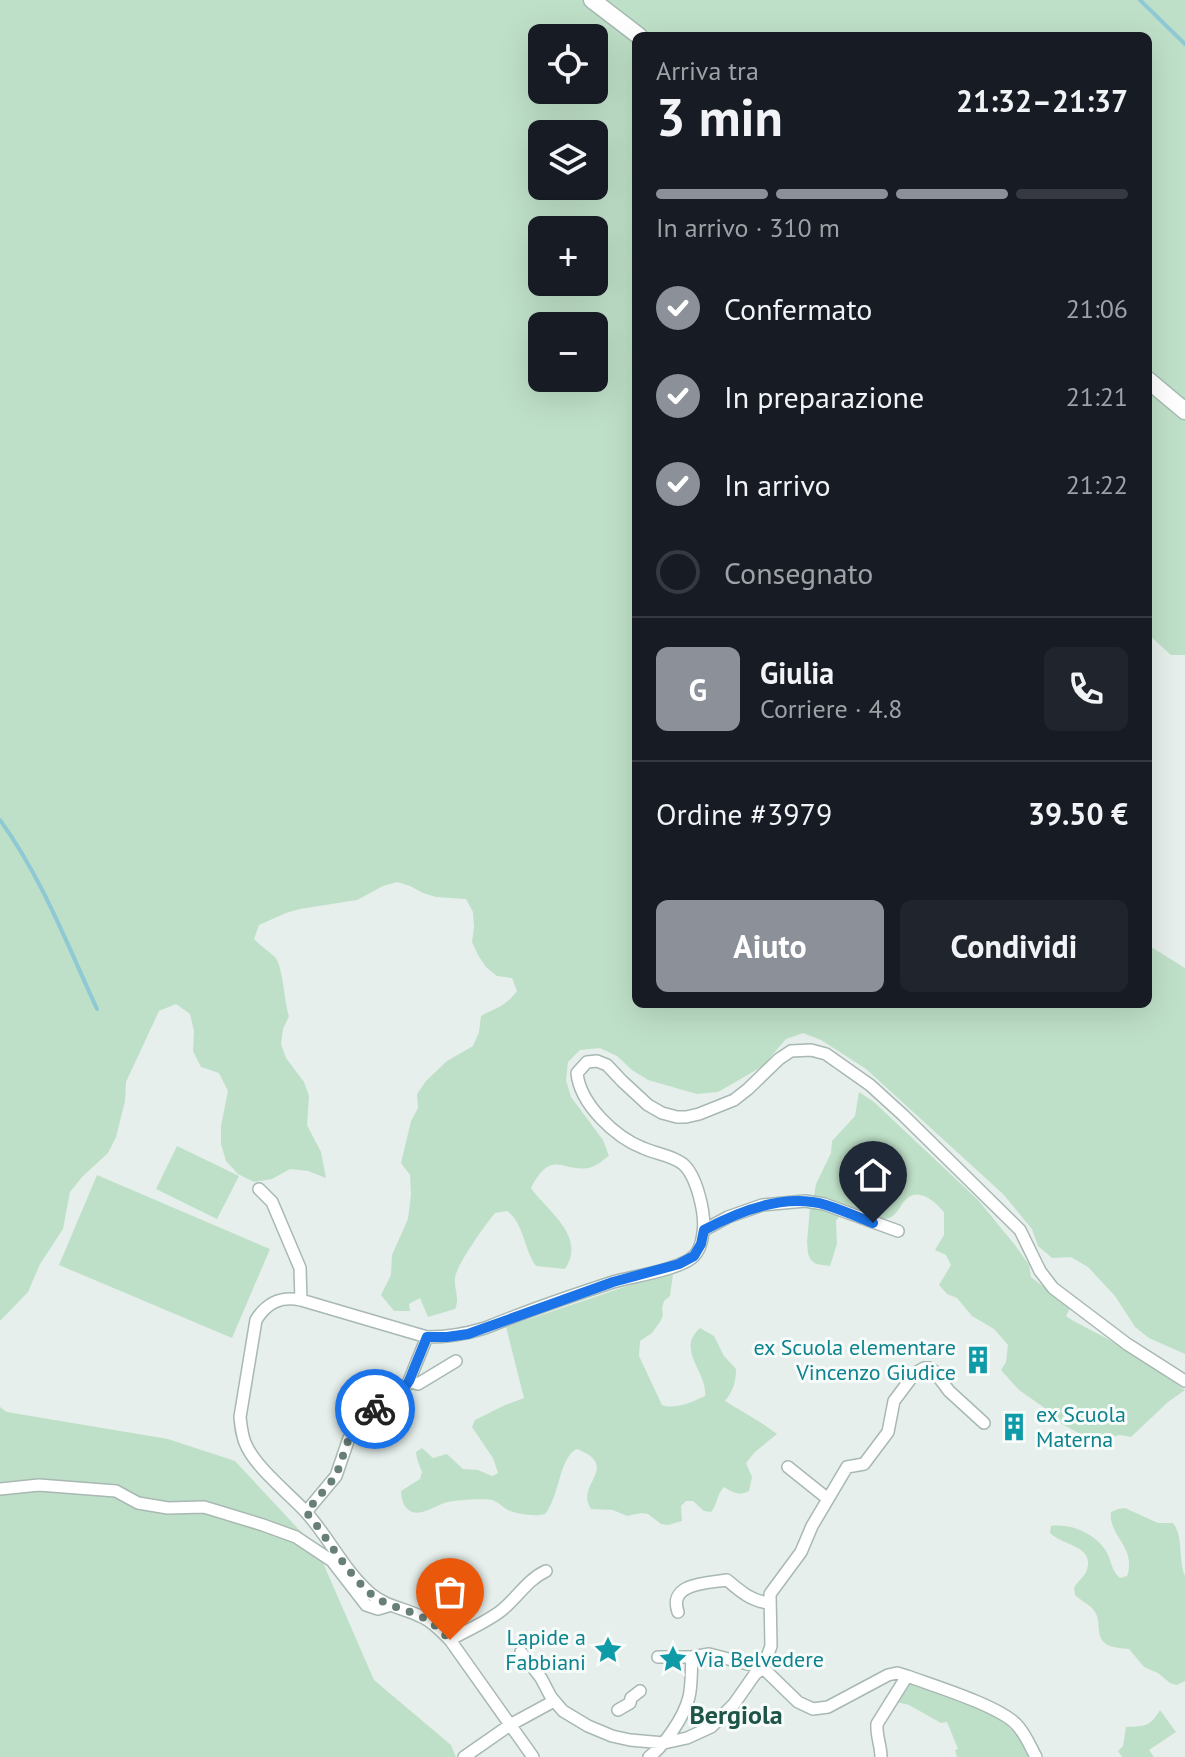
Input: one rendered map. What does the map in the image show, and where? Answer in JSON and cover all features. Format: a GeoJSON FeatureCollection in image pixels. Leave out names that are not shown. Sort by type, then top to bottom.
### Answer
{"type":"FeatureCollection","features":[{"type":"Feature","properties":{"kind":"main road"},"geometry":{"type":"LineString","coordinates":[[592,0],[634,32]]}},
{"type":"Feature","properties":{"kind":"main road"},"geometry":{"type":"LineString","coordinates":[[1152,383],[1185,411]]}},
{"type":"Feature","properties":{"kind":"street"},"geometry":{"type":"LineString","coordinates":[[533,1757],[450,1640],[423,1617],[388,1606],[354,1577],[306,1512],[255,1459],[247,1447],[240,1417],[256,1320],[261,1311],[280,1299],[301,1300],[427,1337],[447,1337],[468,1334],[613,1282],[679,1264],[694,1256],[704,1230],[699,1197],[690,1172],[682,1162],[630,1142],[614,1130],[585,1099],[578,1084],[577,1073],[587,1062],[597,1061],[607,1065],[640,1097],[662,1113],[686,1117],[734,1100],[791,1051],[811,1050],[826,1054],[881,1095],[1020,1230],[1040,1271],[1053,1288],[1127,1344],[1185,1381]]}},
{"type":"Feature","properties":{"kind":"street"},"geometry":{"type":"LineString","coordinates":[[259,1189],[272,1202],[300,1268],[301,1300]]}},
{"type":"Feature","properties":{"kind":"street"},"geometry":{"type":"LineString","coordinates":[[704,1230],[728,1217],[762,1205],[805,1201],[824,1204],[898,1231]]}},
{"type":"Feature","properties":{"kind":"street"},"geometry":{"type":"LineString","coordinates":[[306,1512],[336,1476],[349,1438],[379,1406],[405,1387],[427,1337]]}},
{"type":"Feature","properties":{"kind":"street"},"geometry":{"type":"LineString","coordinates":[[409,1381],[418,1384],[456,1361]]}},
{"type":"Feature","properties":{"kind":"street"},"geometry":{"type":"LineString","coordinates":[[521,1652],[554,1701],[575,1720],[612,1736],[664,1743],[687,1738],[711,1727],[763,1668],[771,1646],[770,1594],[801,1552],[812,1526],[847,1467],[864,1464],[884,1441],[894,1401],[915,1373],[924,1368],[934,1371],[949,1391],[984,1423]]}},
{"type":"Feature","properties":{"kind":"street"},"geometry":{"type":"LineString","coordinates":[[788,1467],[828,1499]]}},
{"type":"Feature","properties":{"kind":"street"},"geometry":{"type":"LineString","coordinates":[[0,1489],[39,1485],[116,1491],[138,1503],[168,1508],[204,1507],[296,1537],[332,1561],[366,1605],[378,1609],[388,1606]]}},
{"type":"Feature","properties":{"kind":"street"},"geometry":{"type":"LineString","coordinates":[[450,1640],[499,1613],[537,1575],[546,1571]]}},
{"type":"Feature","properties":{"kind":"street"},"geometry":{"type":"LineString","coordinates":[[678,1612],[675,1603],[677,1595],[684,1589],[727,1580],[748,1597],[769,1603]]}},
{"type":"Feature","properties":{"kind":"street"},"geometry":{"type":"LineString","coordinates":[[658,1657],[709,1654],[763,1668],[798,1702],[819,1710],[897,1673],[986,1706],[1015,1723],[1036,1757]]}},
{"type":"Feature","properties":{"kind":"street"},"geometry":{"type":"LineString","coordinates":[[649,1757],[664,1743],[689,1697],[692,1657]]}},
{"type":"Feature","properties":{"kind":"street"},"geometry":{"type":"LineString","coordinates":[[881,1757],[877,1724],[907,1676]]}},
{"type":"Feature","properties":{"kind":"street"},"geometry":{"type":"LineString","coordinates":[[618,1710],[630,1703],[631,1698],[640,1691]]}},
{"type":"Feature","properties":{"kind":"street"},"geometry":{"type":"LineString","coordinates":[[464,1757],[510,1725],[554,1701]]}},
{"type":"Feature","properties":{"kind":"street"},"geometry":{"type":"LineString","coordinates":[[664,1743],[664,1757]]}},
{"type":"Feature","properties":{"kind":"green space"},"geometry":{"type":"Polygon","coordinates":[[[0,0],[1185,0],[1185,655],[1171,655],[1152,638],[1152,32],[632,32],[632,1008],[1152,1008],[1152,947],[1185,968],[1185,1354],[1149,1338],[1135,1327],[1115,1296],[1088,1267],[1071,1257],[1052,1258],[1038,1246],[1032,1229],[1003,1194],[866,1069],[821,1040],[803,1033],[786,1039],[763,1066],[718,1092],[697,1094],[648,1080],[617,1056],[600,1048],[580,1050],[568,1062],[566,1080],[571,1097],[603,1140],[609,1156],[592,1167],[552,1165],[539,1175],[531,1188],[568,1235],[571,1257],[565,1269],[536,1266],[513,1216],[507,1211],[495,1213],[457,1272],[455,1309],[428,1317],[420,1298],[409,1304],[410,1311],[394,1311],[381,1295],[391,1275],[392,1255],[408,1219],[410,1175],[401,1163],[411,1121],[418,1108],[417,1094],[447,1061],[473,1046],[481,1016],[505,1004],[517,991],[512,978],[497,976],[478,955],[472,942],[473,912],[466,899],[436,897],[397,882],[357,900],[286,913],[259,925],[254,939],[275,957],[280,968],[289,1016],[281,1044],[309,1096],[307,1125],[321,1152],[326,1178],[308,1171],[290,1169],[272,1179],[254,1182],[238,1174],[226,1161],[221,1144],[221,1126],[228,1091],[219,1073],[201,1067],[193,1051],[194,1031],[190,1014],[176,1004],[159,1011],[126,1082],[125,1101],[116,1137],[108,1153],[70,1192],[63,1229],[40,1264],[28,1292],[0,1321],[0,0]]]}},
{"type":"Feature","properties":{"kind":"green space"},"geometry":{"type":"Polygon","coordinates":[[[859,1092],[874,1102],[978,1200],[1029,1265],[1031,1277],[1070,1308],[1066,1316],[1125,1349],[1185,1390],[1131,1437],[1120,1435],[1102,1439],[1084,1436],[1060,1423],[1056,1416],[1019,1390],[1001,1370],[1006,1362],[1008,1345],[994,1329],[972,1316],[957,1298],[947,1294],[939,1285],[951,1265],[946,1255],[935,1250],[944,1235],[944,1212],[934,1202],[918,1194],[907,1198],[889,1218],[872,1218],[843,1211],[836,1221],[837,1244],[830,1266],[811,1260],[807,1242],[810,1207],[816,1184],[831,1153],[832,1141],[855,1116],[859,1092]]]}},
{"type":"Feature","properties":{"kind":"green space"},"geometry":{"type":"Polygon","coordinates":[[[177,1146],[239,1176],[217,1219],[156,1189],[177,1146]]]}},
{"type":"Feature","properties":{"kind":"green space"},"geometry":{"type":"Polygon","coordinates":[[[97,1175],[270,1249],[232,1338],[59,1265],[97,1175]]]}},
{"type":"Feature","properties":{"kind":"green space"},"geometry":{"type":"Polygon","coordinates":[[[673,1274],[670,1296],[662,1308],[663,1315],[652,1333],[640,1341],[639,1356],[662,1405],[684,1405],[705,1396],[705,1387],[691,1353],[693,1336],[700,1328],[714,1336],[724,1356],[736,1369],[734,1386],[725,1401],[777,1434],[746,1463],[752,1477],[749,1491],[736,1493],[724,1487],[711,1512],[704,1511],[693,1501],[686,1501],[681,1506],[682,1521],[668,1525],[661,1524],[648,1514],[627,1516],[613,1510],[591,1509],[587,1500],[597,1469],[596,1462],[577,1449],[571,1453],[563,1468],[545,1514],[516,1513],[494,1501],[483,1499],[448,1502],[416,1513],[407,1509],[401,1491],[420,1479],[422,1472],[416,1452],[422,1448],[433,1458],[447,1454],[463,1469],[478,1470],[492,1476],[498,1473],[493,1458],[472,1427],[475,1420],[524,1398],[506,1327],[645,1280],[673,1274]]]}},
{"type":"Feature","properties":{"kind":"green space"},"geometry":{"type":"Polygon","coordinates":[[[0,1407],[7,1412],[168,1439],[235,1461],[317,1549],[374,1680],[451,1745],[456,1757],[0,1757],[0,1407]]]}},
{"type":"Feature","properties":{"kind":"green space"},"geometry":{"type":"Polygon","coordinates":[[[1125,1508],[1158,1523],[1173,1523],[1179,1535],[1185,1576],[1185,1681],[1177,1685],[1144,1667],[1129,1649],[1110,1646],[1102,1640],[1095,1612],[1075,1595],[1074,1588],[1086,1572],[1087,1557],[1050,1533],[1051,1526],[1068,1526],[1092,1536],[1104,1548],[1117,1575],[1120,1578],[1127,1576],[1126,1549],[1111,1520],[1111,1512],[1125,1508]]]}},
{"type":"Feature","properties":{"kind":"green space"},"geometry":{"type":"Polygon","coordinates":[[[910,1680],[980,1707],[995,1716],[1022,1740],[1034,1757],[957,1757],[955,1750],[958,1749],[947,1722],[941,1723],[909,1705],[897,1702],[910,1680]]]}},
{"type":"Feature","properties":{"kind":"green space"},"geometry":{"type":"Polygon","coordinates":[[[1160,1710],[1176,1732],[1149,1750],[1154,1757],[1122,1757],[1118,1751],[1123,1746],[1126,1727],[1146,1724],[1160,1710]]]}},
{"type":"Feature","properties":{"kind":"waterway"},"geometry":{"type":"LineString","coordinates":[[1140,0],[1185,44]]}},
{"type":"Feature","properties":{"kind":"waterway"},"geometry":{"type":"LineString","coordinates":[[0,820],[41,888],[97,1009]]}},
{"type":"Feature","properties":{"kind":"way so far"},"geometry":{"type":"LineString","coordinates":[[375,1409],[349,1438],[336,1476],[306,1512],[354,1577],[372,1594],[388,1606],[423,1617],[450,1640]]}},
{"type":"Feature","properties":{"kind":"place","name":"ex Scuola elementare Vincenzo Giudice"},"geometry":{"type":"Point","coordinates":[978,1360]}},
{"type":"Feature","properties":{"kind":"place","name":"ex Scuola Materna"},"geometry":{"type":"Point","coordinates":[1014,1427]}},
{"type":"Feature","properties":{"kind":"place","name":"Lapide a Fabbiani"},"geometry":{"type":"Point","coordinates":[608,1650]}},
{"type":"Feature","properties":{"kind":"place","name":"Via Belvedere"},"geometry":{"type":"Point","coordinates":[673,1659]}},
{"type":"Feature","properties":{"kind":"district","name":"Bergiola"},"geometry":{"type":"Point","coordinates":[736,1714]}},
{"type":"Feature","properties":{"kind":"route"},"geometry":{"type":"LineString","coordinates":[[375,1409],[405,1387],[427,1337],[468,1334],[613,1282],[679,1264],[694,1256],[704,1230],[728,1217],[762,1205],[805,1201],[824,1204],[873,1223]]}}]}
